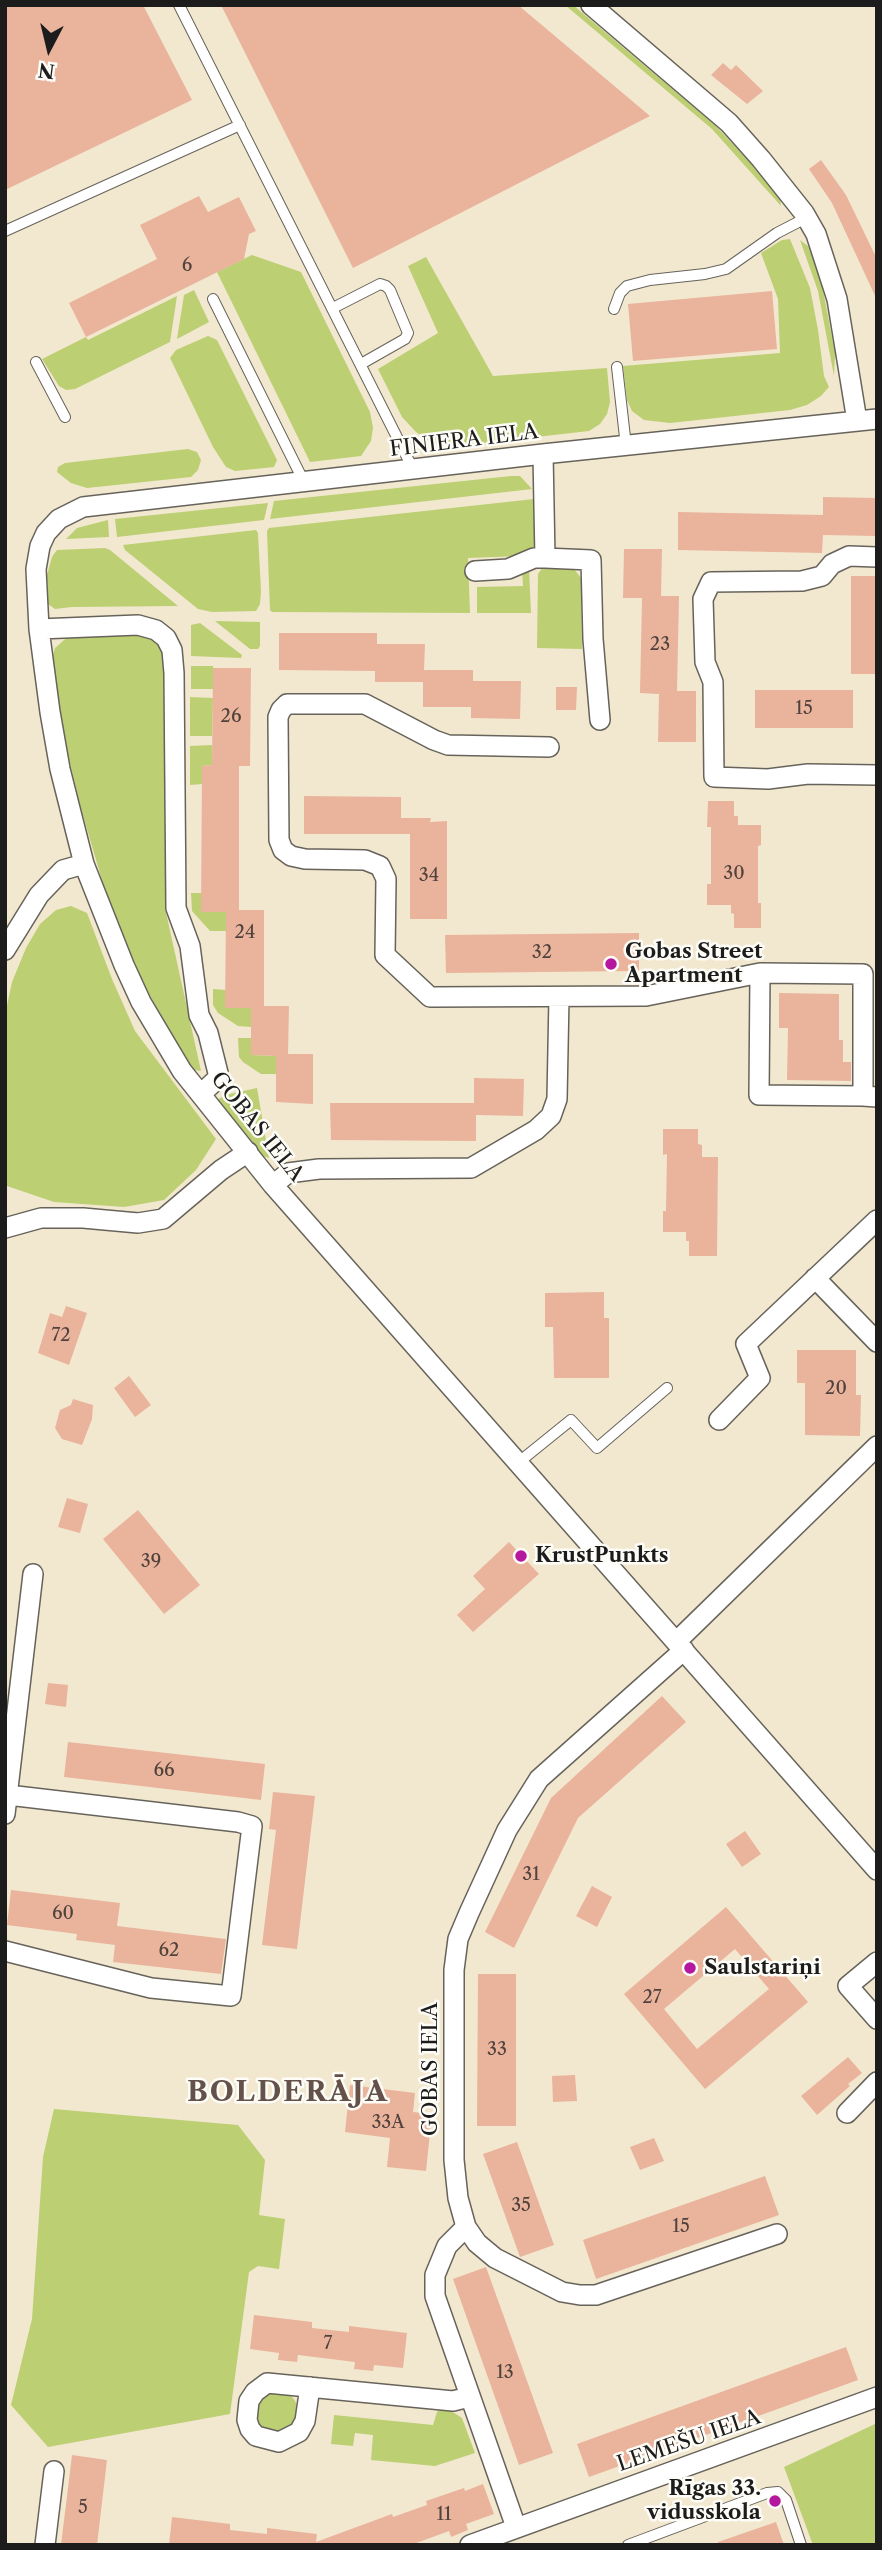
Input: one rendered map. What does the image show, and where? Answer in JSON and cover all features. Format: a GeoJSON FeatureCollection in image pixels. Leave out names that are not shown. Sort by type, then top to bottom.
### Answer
{"type":"FeatureCollection","features":[{"type":"Feature","properties":{"kind":"street"},"geometry":{"type":"LineString","coordinates":[[591,5],[729,123],[761,159],[806,218],[816,234],[837,299],[867,420]]}},
{"type":"Feature","properties":{"kind":"street","name":"FINIERA IELA"},"geometry":{"type":"LineString","coordinates":[[59,519],[83,507],[110,503],[867,420]]}},
{"type":"Feature","properties":{"kind":"street"},"geometry":{"type":"LineString","coordinates":[[543,454],[545,558]]}},
{"type":"Feature","properties":{"kind":"street","name":"GOBAS IELA"},"geometry":{"type":"LineString","coordinates":[[59,519],[46,533],[40,546],[36,569],[39,629],[60,769],[84,864],[124,965],[141,1002],[182,1071],[273,1185],[877,1870]]}},
{"type":"Feature","properties":{"kind":"street"},"geometry":{"type":"LineString","coordinates":[[877,557],[849,556],[832,564],[822,576],[802,581],[711,582],[703,599],[705,662],[713,682],[714,777],[768,779],[808,774],[877,775]]}},
{"type":"Feature","properties":{"kind":"street"},"geometry":{"type":"LineString","coordinates":[[475,571],[508,569],[534,558],[591,560],[593,639],[600,720]]}},
{"type":"Feature","properties":{"kind":"street"},"geometry":{"type":"LineString","coordinates":[[39,629],[138,625],[156,630],[166,638],[172,650],[176,908],[190,946],[199,1015],[208,1033],[218,1073],[217,1079],[201,1094]]}},
{"type":"Feature","properties":{"kind":"street"},"geometry":{"type":"LineString","coordinates":[[549,747],[448,745],[433,740],[365,704],[287,704],[278,717],[279,840],[283,850],[291,856],[305,859],[365,860],[380,866],[386,879],[385,955],[429,997],[646,996],[760,973],[870,974],[870,1096],[759,1095],[760,973]]}},
{"type":"Feature","properties":{"kind":"street"},"geometry":{"type":"LineString","coordinates":[[5,950],[39,895],[63,870],[84,864]]}},
{"type":"Feature","properties":{"kind":"street"},"geometry":{"type":"LineString","coordinates":[[273,1185],[288,1173],[319,1169],[471,1168],[536,1130],[551,1116],[557,1099],[558,997]]}},
{"type":"Feature","properties":{"kind":"street"},"geometry":{"type":"LineString","coordinates":[[5,1228],[41,1218],[83,1218],[138,1223],[163,1219],[221,1170],[247,1152]]}},
{"type":"Feature","properties":{"kind":"street"},"geometry":{"type":"LineString","coordinates":[[719,1420],[760,1378],[746,1344],[877,1220]]}},
{"type":"Feature","properties":{"kind":"street"},"geometry":{"type":"LineString","coordinates":[[815,1278],[877,1342]]}},
{"type":"Feature","properties":{"kind":"street"},"geometry":{"type":"LineString","coordinates":[[680,1646],[877,1446]]}},
{"type":"Feature","properties":{"kind":"street"},"geometry":{"type":"LineString","coordinates":[[5,1814],[33,1574]]}},
{"type":"Feature","properties":{"kind":"street","name":"GOBAS IELA"},"geometry":{"type":"LineString","coordinates":[[680,1646],[538,1779],[507,1830],[458,1939],[454,1970],[454,2160],[458,2198],[466,2227],[477,2244],[495,2258],[562,2292],[580,2295],[596,2295],[777,2234]]}},
{"type":"Feature","properties":{"kind":"street"},"geometry":{"type":"LineString","coordinates":[[5,1951],[151,1988],[231,1996],[252,1826],[238,1822],[8,1795]]}},
{"type":"Feature","properties":{"kind":"street"},"geometry":{"type":"LineString","coordinates":[[877,1962],[849,1986],[877,2019]]}},
{"type":"Feature","properties":{"kind":"street"},"geometry":{"type":"LineString","coordinates":[[847,2113],[877,2082]]}},
{"type":"Feature","properties":{"kind":"street"},"geometry":{"type":"LineString","coordinates":[[466,2227],[447,2246],[435,2275],[435,2296],[516,2527]]}},
{"type":"Feature","properties":{"kind":"street"},"geometry":{"type":"LineString","coordinates":[[310,2387],[453,2401],[469,2397]]}},
{"type":"Feature","properties":{"kind":"street","name":"LEMEŠU IELA"},"geometry":{"type":"LineString","coordinates":[[470,2545],[877,2398]]}},
{"type":"Feature","properties":{"kind":"street"},"geometry":{"type":"LineString","coordinates":[[45,2545],[54,2471]]}},
{"type":"Feature","properties":{"kind":"lane"},"geometry":{"type":"LineString","coordinates":[[179,5],[414,469]]}},
{"type":"Feature","properties":{"kind":"lane"},"geometry":{"type":"LineString","coordinates":[[5,232],[240,125]]}},
{"type":"Feature","properties":{"kind":"lane"},"geometry":{"type":"LineString","coordinates":[[614,309],[620,293],[628,286],[650,280],[726,269],[777,233],[806,218]]}},
{"type":"Feature","properties":{"kind":"lane"},"geometry":{"type":"LineString","coordinates":[[333,308],[380,284],[390,290],[408,333],[405,339],[361,364]]}},
{"type":"Feature","properties":{"kind":"lane"},"geometry":{"type":"LineString","coordinates":[[213,299],[304,482]]}},
{"type":"Feature","properties":{"kind":"lane"},"geometry":{"type":"LineString","coordinates":[[36,362],[65,417]]}},
{"type":"Feature","properties":{"kind":"lane"},"geometry":{"type":"LineString","coordinates":[[617,367],[626,446]]}},
{"type":"Feature","properties":{"kind":"lane"},"geometry":{"type":"LineString","coordinates":[[519,1462],[571,1420],[597,1448],[667,1388]]}},
{"type":"Feature","properties":{"kind":"lane"},"geometry":{"type":"LineString","coordinates":[[628,2545],[767,2493],[778,2492],[786,2500],[801,2545]]}},
{"type":"Feature","properties":{"kind":"green space"},"geometry":{"type":"Polygon","coordinates":[[[565,5],[573,5],[715,125],[765,179],[780,198],[781,206],[712,129],[565,5]]]}},
{"type":"Feature","properties":{"kind":"green space"},"geometry":{"type":"Polygon","coordinates":[[[790,239],[810,288],[824,376],[829,387],[821,396],[807,405],[790,410],[670,423],[644,420],[632,411],[627,400],[623,366],[780,353],[778,299],[761,253],[782,240],[790,239]]]}},
{"type":"Feature","properties":{"kind":"green space"},"geometry":{"type":"Polygon","coordinates":[[[800,240],[808,246],[813,256],[822,285],[835,353],[834,376],[818,291],[800,240]]]}},
{"type":"Feature","properties":{"kind":"green space"},"geometry":{"type":"Polygon","coordinates":[[[252,255],[301,272],[370,412],[373,428],[371,441],[361,456],[310,462],[217,272],[252,255]]]}},
{"type":"Feature","properties":{"kind":"green space"},"geometry":{"type":"Polygon","coordinates":[[[426,257],[493,376],[607,368],[610,402],[607,414],[600,424],[589,431],[447,447],[430,442],[416,432],[402,417],[378,369],[438,333],[408,266],[426,257]]]}},
{"type":"Feature","properties":{"kind":"green space"},"geometry":{"type":"Polygon","coordinates":[[[194,290],[209,322],[177,339],[184,295],[194,290]]]}},
{"type":"Feature","properties":{"kind":"green space"},"geometry":{"type":"Polygon","coordinates":[[[177,296],[170,342],[75,389],[66,390],[59,386],[42,359],[86,337],[88,340],[177,296]]]}},
{"type":"Feature","properties":{"kind":"green space"},"geometry":{"type":"Polygon","coordinates":[[[208,336],[217,340],[277,460],[274,467],[235,471],[226,467],[213,447],[170,358],[176,350],[208,336]]]}},
{"type":"Feature","properties":{"kind":"green space"},"geometry":{"type":"Polygon","coordinates":[[[188,449],[197,452],[201,460],[198,470],[191,477],[87,488],[71,483],[57,472],[58,467],[65,463],[188,449]]]}},
{"type":"Feature","properties":{"kind":"green space"},"geometry":{"type":"Polygon","coordinates":[[[520,476],[532,489],[270,519],[274,501],[520,476]]]}},
{"type":"Feature","properties":{"kind":"green space"},"geometry":{"type":"Polygon","coordinates":[[[534,499],[536,540],[528,553],[522,556],[468,558],[470,613],[270,610],[269,528],[534,499]]]}},
{"type":"Feature","properties":{"kind":"green space"},"geometry":{"type":"Polygon","coordinates":[[[268,503],[264,520],[117,537],[115,519],[268,503]]]}},
{"type":"Feature","properties":{"kind":"green space"},"geometry":{"type":"Polygon","coordinates":[[[108,520],[109,537],[66,539],[77,528],[108,520]]]}},
{"type":"Feature","properties":{"kind":"green space"},"geometry":{"type":"Polygon","coordinates":[[[256,530],[261,591],[260,604],[256,611],[212,612],[198,609],[125,550],[123,545],[256,530]]]}},
{"type":"Feature","properties":{"kind":"green space"},"geometry":{"type":"Polygon","coordinates":[[[105,548],[178,606],[55,609],[48,604],[47,575],[57,550],[105,548]]]}},
{"type":"Feature","properties":{"kind":"green space"},"geometry":{"type":"Polygon","coordinates":[[[543,567],[574,569],[581,578],[582,649],[537,648],[538,574],[543,567]]]}},
{"type":"Feature","properties":{"kind":"green space"},"geometry":{"type":"Polygon","coordinates":[[[522,569],[529,569],[531,613],[477,613],[477,587],[523,586],[522,569]]]}},
{"type":"Feature","properties":{"kind":"green space"},"geometry":{"type":"Polygon","coordinates":[[[215,621],[260,622],[260,646],[258,649],[250,649],[215,621]]]}},
{"type":"Feature","properties":{"kind":"green space"},"geometry":{"type":"Polygon","coordinates":[[[200,623],[242,655],[241,658],[191,656],[191,625],[200,623]]]}},
{"type":"Feature","properties":{"kind":"green space"},"geometry":{"type":"Polygon","coordinates":[[[72,633],[141,634],[156,641],[163,652],[166,665],[165,908],[201,1071],[194,1070],[186,1060],[143,983],[106,894],[66,747],[52,658],[55,648],[72,633]]]}},
{"type":"Feature","properties":{"kind":"green space"},"geometry":{"type":"Polygon","coordinates":[[[191,666],[213,666],[213,689],[191,689],[191,666]]]}},
{"type":"Feature","properties":{"kind":"green space"},"geometry":{"type":"Polygon","coordinates":[[[190,697],[213,698],[212,736],[190,736],[190,697]]]}},
{"type":"Feature","properties":{"kind":"green space"},"geometry":{"type":"Polygon","coordinates":[[[212,745],[212,765],[202,766],[202,784],[190,785],[190,746],[212,745]]]}},
{"type":"Feature","properties":{"kind":"green space"},"geometry":{"type":"Polygon","coordinates":[[[191,893],[201,893],[226,912],[226,931],[210,931],[192,911],[191,893]]]}},
{"type":"Feature","properties":{"kind":"green space"},"geometry":{"type":"Polygon","coordinates":[[[71,906],[87,913],[135,1031],[216,1139],[196,1170],[164,1200],[124,1207],[54,1202],[7,1186],[5,1015],[12,982],[26,948],[40,924],[56,910],[71,906]]]}},
{"type":"Feature","properties":{"kind":"green space"},"geometry":{"type":"Polygon","coordinates":[[[213,989],[226,990],[251,1008],[251,1027],[238,1026],[218,1013],[213,1005],[213,989]]]}},
{"type":"Feature","properties":{"kind":"green space"},"geometry":{"type":"Polygon","coordinates":[[[238,1038],[251,1038],[251,1055],[276,1056],[276,1074],[261,1074],[243,1062],[239,1057],[238,1038]]]}},
{"type":"Feature","properties":{"kind":"green space"},"geometry":{"type":"Polygon","coordinates":[[[257,1088],[269,1158],[263,1156],[217,1100],[225,1095],[257,1088]]]}},
{"type":"Feature","properties":{"kind":"green space"},"geometry":{"type":"Polygon","coordinates":[[[54,2109],[238,2125],[265,2160],[259,2215],[285,2219],[279,2269],[258,2266],[249,2272],[230,2414],[48,2447],[11,2405],[32,2319],[43,2157],[54,2109]]]}},
{"type":"Feature","properties":{"kind":"green space"},"geometry":{"type":"Polygon","coordinates":[[[276,2390],[292,2396],[298,2412],[292,2428],[276,2434],[260,2428],[254,2412],[260,2396],[276,2390]]]}},
{"type":"Feature","properties":{"kind":"green space"},"geometry":{"type":"Polygon","coordinates":[[[442,2408],[462,2418],[475,2453],[435,2466],[371,2460],[373,2435],[355,2433],[353,2446],[331,2444],[334,2415],[433,2425],[437,2412],[442,2408]]]}},
{"type":"Feature","properties":{"kind":"green space"},"geometry":{"type":"Polygon","coordinates":[[[877,2423],[877,2545],[813,2545],[784,2467],[877,2423]]]}},
{"type":"Feature","properties":{"kind":"building"},"geometry":{"type":"Polygon","coordinates":[[[5,5],[143,5],[192,100],[5,190],[5,5]]]}},
{"type":"Feature","properties":{"kind":"building"},"geometry":{"type":"Polygon","coordinates":[[[221,5],[518,5],[650,116],[353,268],[221,5]]]}},
{"type":"Feature","properties":{"kind":"building"},"geometry":{"type":"Polygon","coordinates":[[[723,63],[731,70],[736,65],[763,91],[747,104],[711,75],[723,63]]]}},
{"type":"Feature","properties":{"kind":"building"},"geometry":{"type":"Polygon","coordinates":[[[821,160],[846,195],[877,259],[877,300],[832,203],[809,169],[821,160]]]}},
{"type":"Feature","properties":{"kind":"building"},"geometry":{"type":"Polygon","coordinates":[[[199,196],[208,212],[239,197],[256,231],[249,234],[244,259],[86,337],[69,303],[157,259],[140,225],[199,196]]]}},
{"type":"Feature","properties":{"kind":"building"},"geometry":{"type":"Polygon","coordinates":[[[772,291],[777,349],[633,361],[628,304],[772,291]]]}},
{"type":"Feature","properties":{"kind":"building"},"geometry":{"type":"Polygon","coordinates":[[[823,497],[877,498],[877,536],[823,535],[822,553],[678,550],[678,512],[823,515],[823,497]]]}},
{"type":"Feature","properties":{"kind":"building"},"geometry":{"type":"Polygon","coordinates":[[[624,549],[662,549],[661,596],[679,596],[677,691],[696,691],[696,742],[658,742],[659,694],[640,693],[642,598],[623,598],[624,549]]]}},
{"type":"Feature","properties":{"kind":"building"},"geometry":{"type":"Polygon","coordinates":[[[851,576],[877,576],[877,674],[851,674],[851,576]]]}},
{"type":"Feature","properties":{"kind":"building"},"geometry":{"type":"Polygon","coordinates":[[[279,633],[377,633],[377,644],[425,644],[424,670],[473,670],[473,681],[521,681],[520,719],[471,718],[471,707],[423,707],[423,682],[375,682],[375,671],[279,670],[279,633]]]}},
{"type":"Feature","properties":{"kind":"building"},"geometry":{"type":"Polygon","coordinates":[[[213,668],[251,668],[250,766],[239,766],[239,910],[264,910],[264,1006],[289,1006],[288,1054],[313,1054],[313,1104],[276,1102],[276,1056],[251,1055],[251,1008],[225,1008],[226,912],[201,912],[202,766],[212,765],[213,668]]]}},
{"type":"Feature","properties":{"kind":"building"},"geometry":{"type":"Polygon","coordinates":[[[556,687],[577,687],[576,710],[556,710],[556,687]]]}},
{"type":"Feature","properties":{"kind":"building"},"geometry":{"type":"Polygon","coordinates":[[[755,690],[853,690],[853,728],[755,728],[755,690]]]}},
{"type":"Feature","properties":{"kind":"building"},"geometry":{"type":"Polygon","coordinates":[[[304,796],[401,797],[401,818],[431,818],[430,822],[447,821],[447,919],[410,919],[410,834],[304,834],[304,796]]]}},
{"type":"Feature","properties":{"kind":"building"},"geometry":{"type":"Polygon","coordinates":[[[708,801],[734,801],[734,816],[738,816],[738,825],[761,825],[761,845],[758,846],[758,903],[761,903],[761,928],[734,928],[731,905],[707,905],[707,884],[711,884],[708,801]]]}},
{"type":"Feature","properties":{"kind":"building"},"geometry":{"type":"Polygon","coordinates":[[[639,933],[639,971],[446,973],[445,935],[639,933]]]}},
{"type":"Feature","properties":{"kind":"building"},"geometry":{"type":"Polygon","coordinates":[[[779,993],[839,994],[839,1040],[843,1040],[843,1062],[851,1062],[851,1081],[787,1080],[788,1028],[779,1028],[779,993]]]}},
{"type":"Feature","properties":{"kind":"building"},"geometry":{"type":"Polygon","coordinates":[[[474,1078],[524,1079],[523,1116],[476,1115],[476,1141],[331,1140],[330,1103],[474,1103],[474,1078]]]}},
{"type":"Feature","properties":{"kind":"building"},"geometry":{"type":"Polygon","coordinates":[[[663,1129],[698,1129],[698,1144],[702,1145],[702,1157],[718,1157],[717,1256],[689,1256],[686,1232],[663,1232],[667,1154],[663,1155],[663,1129]]]}},
{"type":"Feature","properties":{"kind":"building"},"geometry":{"type":"Polygon","coordinates":[[[604,1292],[604,1318],[609,1318],[609,1378],[554,1378],[553,1327],[545,1327],[545,1293],[604,1292]]]}},
{"type":"Feature","properties":{"kind":"building"},"geometry":{"type":"Polygon","coordinates":[[[66,1306],[87,1313],[69,1365],[38,1353],[50,1313],[62,1317],[66,1306]]]}},
{"type":"Feature","properties":{"kind":"building"},"geometry":{"type":"Polygon","coordinates":[[[797,1350],[856,1350],[856,1395],[861,1395],[860,1436],[805,1435],[805,1383],[797,1383],[797,1350]]]}},
{"type":"Feature","properties":{"kind":"building"},"geometry":{"type":"Polygon","coordinates":[[[129,1376],[151,1405],[135,1417],[114,1388],[129,1376]]]}},
{"type":"Feature","properties":{"kind":"building"},"geometry":{"type":"Polygon","coordinates":[[[73,1399],[93,1405],[92,1419],[82,1445],[62,1439],[55,1428],[60,1410],[71,1405],[73,1399]]]}},
{"type":"Feature","properties":{"kind":"building"},"geometry":{"type":"Polygon","coordinates":[[[67,1498],[88,1504],[80,1533],[58,1527],[67,1498]]]}},
{"type":"Feature","properties":{"kind":"building"},"geometry":{"type":"Polygon","coordinates":[[[138,1510],[200,1585],[164,1614],[103,1539],[138,1510]]]}},
{"type":"Feature","properties":{"kind":"building"},"geometry":{"type":"Polygon","coordinates":[[[509,1542],[539,1574],[473,1632],[457,1615],[485,1589],[473,1576],[509,1542]]]}},
{"type":"Feature","properties":{"kind":"building"},"geometry":{"type":"Polygon","coordinates":[[[48,1683],[68,1685],[66,1707],[45,1704],[48,1683]]]}},
{"type":"Feature","properties":{"kind":"building"},"geometry":{"type":"Polygon","coordinates":[[[662,1696],[686,1722],[578,1818],[514,1948],[485,1932],[551,1798],[662,1696]]]}},
{"type":"Feature","properties":{"kind":"building"},"geometry":{"type":"Polygon","coordinates":[[[68,1742],[265,1764],[261,1800],[64,1777],[68,1742]]]}},
{"type":"Feature","properties":{"kind":"building"},"geometry":{"type":"Polygon","coordinates":[[[273,1792],[315,1796],[297,1949],[262,1945],[276,1830],[269,1829],[273,1792]]]}},
{"type":"Feature","properties":{"kind":"building"},"geometry":{"type":"Polygon","coordinates":[[[745,1831],[761,1854],[742,1867],[726,1844],[745,1831]]]}},
{"type":"Feature","properties":{"kind":"building"},"geometry":{"type":"Polygon","coordinates":[[[592,1886],[612,1897],[597,1927],[576,1916],[592,1886]]]}},
{"type":"Feature","properties":{"kind":"building"},"geometry":{"type":"Polygon","coordinates":[[[11,1890],[120,1903],[117,1926],[226,1939],[221,1974],[113,1962],[115,1945],[76,1940],[77,1934],[7,1925],[11,1890]]]}},
{"type":"Feature","properties":{"kind":"building"},"geometry":{"type":"Polygon","coordinates":[[[726,1907],[808,2002],[705,2089],[624,1994],[726,1907]],[[735,1949],[664,2009],[697,2049],[769,1989],[735,1949]]]}},
{"type":"Feature","properties":{"kind":"building"},"geometry":{"type":"Polygon","coordinates":[[[478,1974],[516,1974],[516,2126],[477,2126],[478,1974]]]}},
{"type":"Feature","properties":{"kind":"building"},"geometry":{"type":"Polygon","coordinates":[[[848,2057],[862,2073],[817,2115],[801,2096],[848,2057]]]}},
{"type":"Feature","properties":{"kind":"building"},"geometry":{"type":"Polygon","coordinates":[[[575,2075],[577,2101],[553,2102],[552,2076],[575,2075]]]}},
{"type":"Feature","properties":{"kind":"building"},"geometry":{"type":"Polygon","coordinates":[[[350,2085],[415,2093],[413,2112],[432,2114],[426,2171],[387,2167],[390,2138],[345,2132],[350,2085]]]}},
{"type":"Feature","properties":{"kind":"building"},"geometry":{"type":"Polygon","coordinates":[[[654,2138],[664,2161],[640,2170],[630,2147],[654,2138]]]}},
{"type":"Feature","properties":{"kind":"building"},"geometry":{"type":"Polygon","coordinates":[[[517,2142],[554,2245],[520,2257],[483,2154],[517,2142]]]}},
{"type":"Feature","properties":{"kind":"building"},"geometry":{"type":"Polygon","coordinates":[[[765,2176],[779,2215],[596,2279],[583,2240],[765,2176]]]}},
{"type":"Feature","properties":{"kind":"building"},"geometry":{"type":"Polygon","coordinates":[[[486,2267],[553,2453],[519,2465],[453,2279],[486,2267]]]}},
{"type":"Feature","properties":{"kind":"building"},"geometry":{"type":"Polygon","coordinates":[[[254,2315],[312,2322],[312,2328],[349,2332],[349,2326],[407,2333],[403,2368],[374,2365],[373,2371],[354,2369],[355,2362],[298,2355],[297,2362],[278,2360],[279,2353],[250,2349],[254,2315]]]}},
{"type":"Feature","properties":{"kind":"building"},"geometry":{"type":"Polygon","coordinates":[[[846,2347],[858,2380],[589,2477],[577,2444],[846,2347]]]}},
{"type":"Feature","properties":{"kind":"building"},"geometry":{"type":"Polygon","coordinates":[[[72,2455],[107,2460],[97,2545],[61,2545],[72,2455]]]}},
{"type":"Feature","properties":{"kind":"building"},"geometry":{"type":"Polygon","coordinates":[[[483,2484],[494,2514],[466,2524],[468,2530],[451,2537],[449,2531],[411,2545],[169,2545],[172,2517],[230,2524],[230,2530],[267,2534],[267,2528],[317,2534],[316,2542],[392,2514],[393,2517],[427,2505],[426,2501],[483,2484]]]}},
{"type":"Feature","properties":{"kind":"building"},"geometry":{"type":"Polygon","coordinates":[[[776,2522],[784,2545],[718,2545],[718,2542],[776,2522]]]}},
{"type":"Feature","properties":{"kind":"place","name":"Gobas Street Apartment"},"geometry":{"type":"Point","coordinates":[611,964]}},
{"type":"Feature","properties":{"kind":"place","name":"KrustPunkts"},"geometry":{"type":"Point","coordinates":[521,1556]}},
{"type":"Feature","properties":{"kind":"place","name":"Saulstariņi"},"geometry":{"type":"Point","coordinates":[690,1968]}},
{"type":"Feature","properties":{"kind":"place","name":"Rīgas 33. vidusskola"},"geometry":{"type":"Point","coordinates":[775,2501]}},
{"type":"Feature","properties":{"kind":"district","name":"BOLDERĀJA"},"geometry":{"type":"Point","coordinates":[288,2093]}}]}
